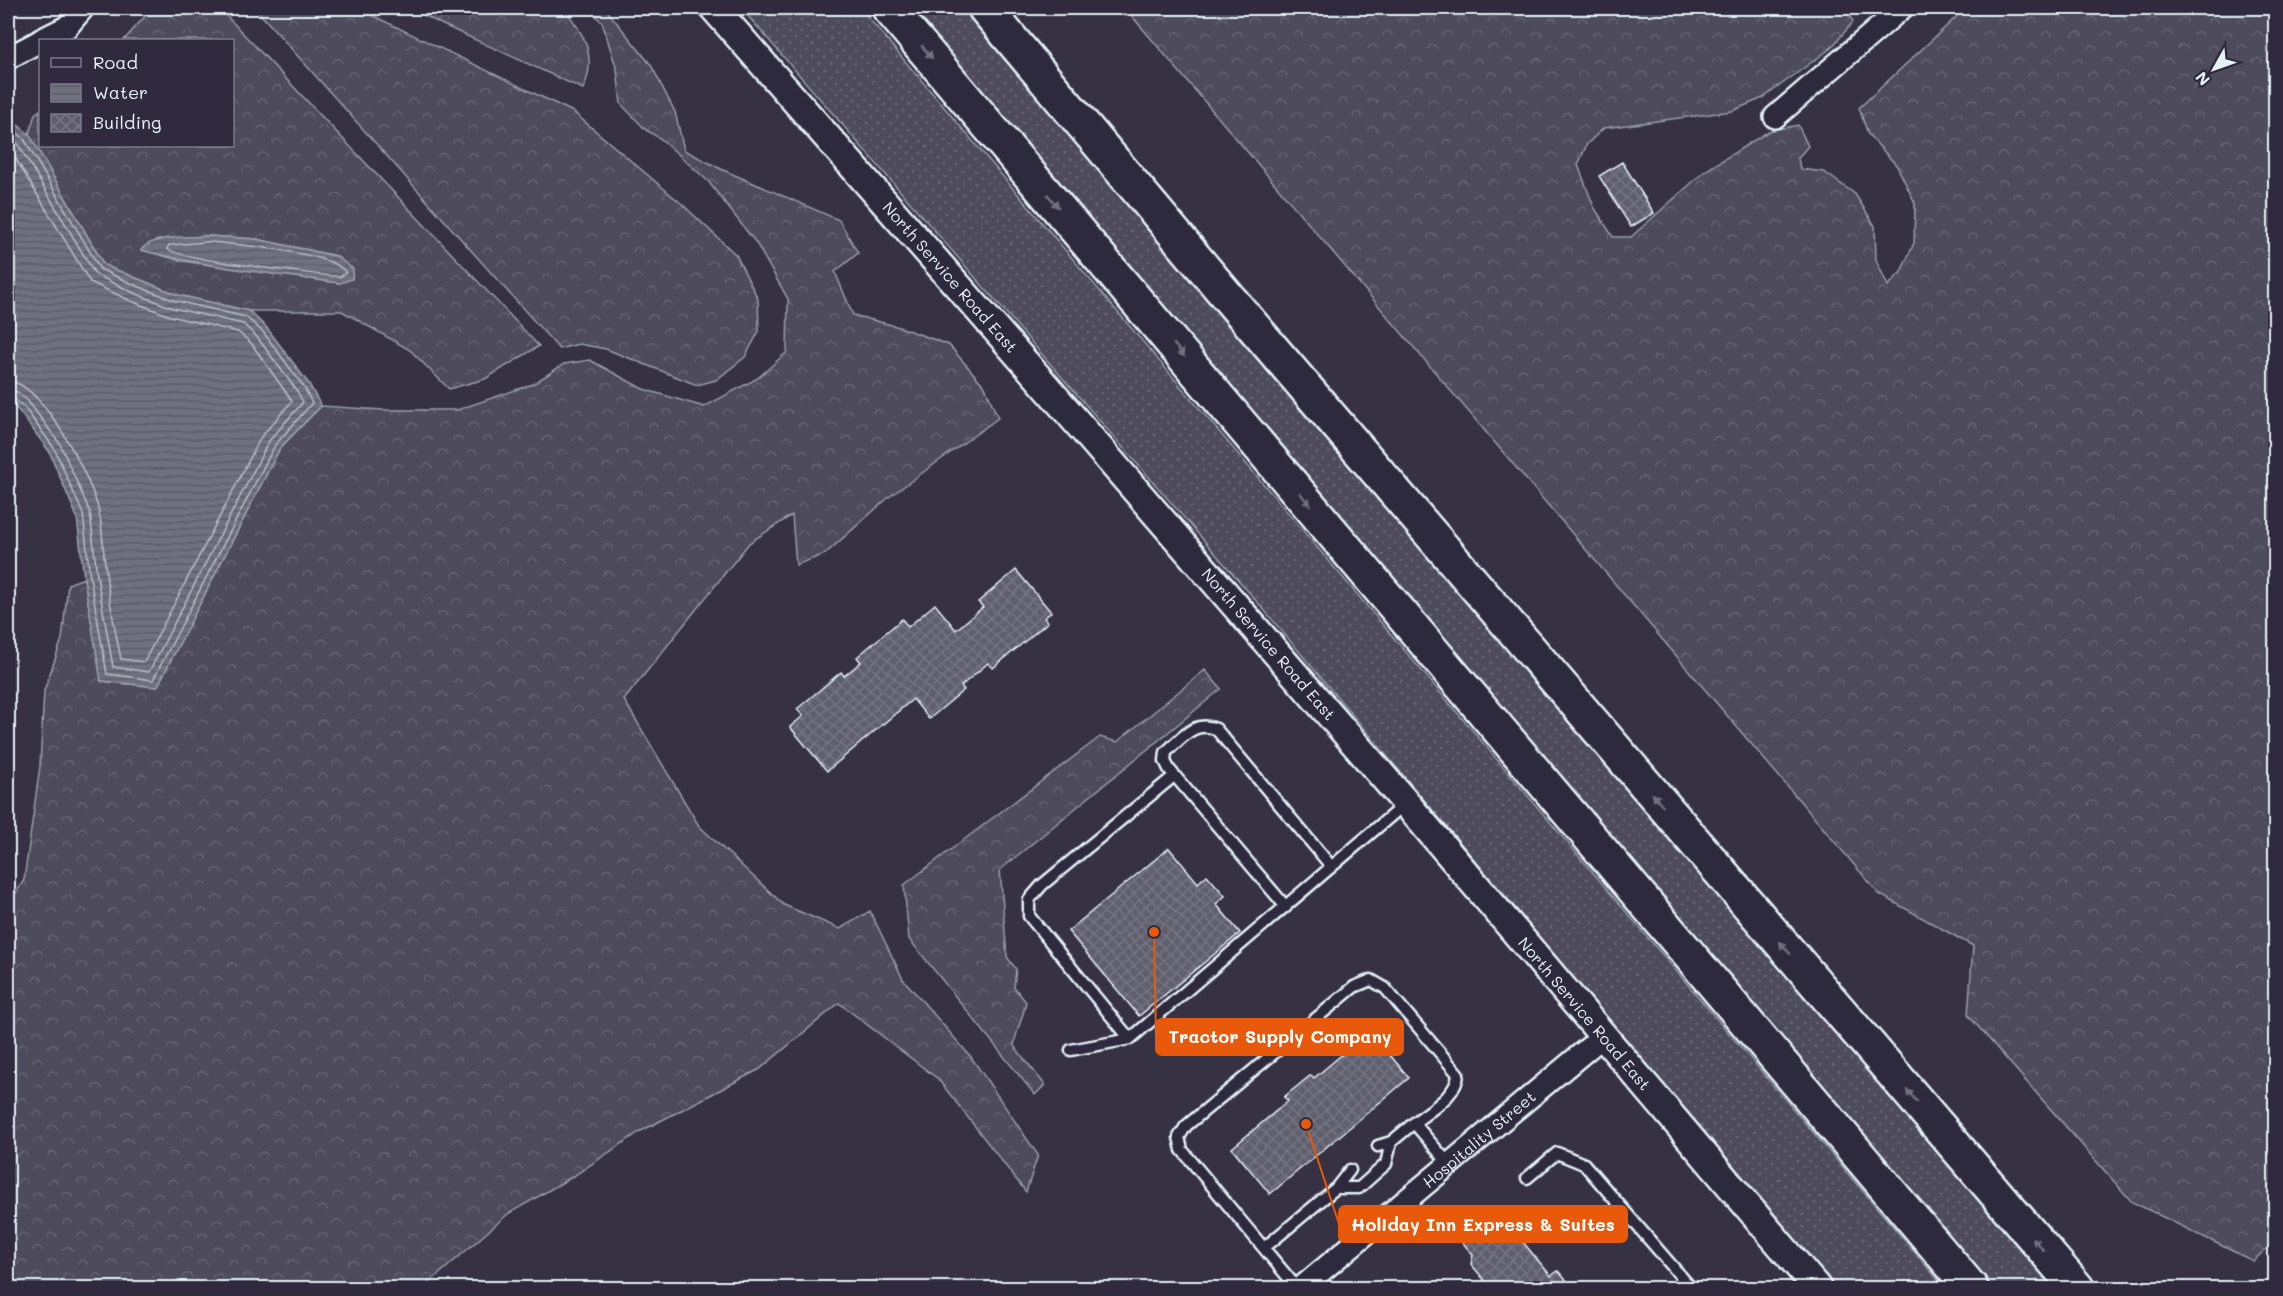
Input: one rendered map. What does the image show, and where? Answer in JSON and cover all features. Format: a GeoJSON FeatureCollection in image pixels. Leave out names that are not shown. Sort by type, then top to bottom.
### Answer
{"type":"FeatureCollection","features":[{"type":"Feature","properties":{"kind":"highway"},"geometry":{"type":"LineString","coordinates":[[890,8],[1971,1288]]}},
{"type":"Feature","properties":{"kind":"highway"},"geometry":{"type":"LineString","coordinates":[[985,8],[1242,314],[2076,1288]]}},
{"type":"Feature","properties":{"kind":"street"},"geometry":{"type":"LineString","coordinates":[[45,39],[67,27],[83,8]]}},
{"type":"Feature","properties":{"kind":"street","name":"North Service Road East"},"geometry":{"type":"LineString","coordinates":[[714,8],[1043,383],[1406,803],[1816,1288]]}},
{"type":"Feature","properties":{"kind":"street"},"geometry":{"type":"LineString","coordinates":[[1775,117],[1902,8]]}},
{"type":"Feature","properties":{"kind":"street"},"geometry":{"type":"LineString","coordinates":[[8,58],[39,42]]}},
{"type":"Feature","properties":{"kind":"street","name":"Hospitality Street"},"geometry":{"type":"LineString","coordinates":[[1299,1288],[1603,1036]]}},
{"type":"Feature","properties":{"kind":"lane"},"geometry":{"type":"LineString","coordinates":[[1286,907],[1174,776],[1165,761],[1166,752],[1197,726],[1207,725],[1216,729],[1331,866]]}},
{"type":"Feature","properties":{"kind":"lane"},"geometry":{"type":"LineString","coordinates":[[1130,1039],[1029,916],[1029,900],[1042,885],[1174,776]]}},
{"type":"Feature","properties":{"kind":"lane"},"geometry":{"type":"LineString","coordinates":[[1071,1050],[1130,1039],[1406,803]]}},
{"type":"Feature","properties":{"kind":"lane"},"geometry":{"type":"LineString","coordinates":[[1299,1288],[1182,1150],[1179,1137],[1186,1126],[1354,987],[1371,980],[1385,988],[1458,1074],[1458,1083],[1453,1091],[1391,1142],[1378,1146]]}},
{"type":"Feature","properties":{"kind":"lane"},"geometry":{"type":"LineString","coordinates":[[1414,1123],[1449,1164]]}},
{"type":"Feature","properties":{"kind":"lane"},"geometry":{"type":"LineString","coordinates":[[1336,1188],[1359,1188],[1386,1164],[1391,1142]]}},
{"type":"Feature","properties":{"kind":"lane"},"geometry":{"type":"LineString","coordinates":[[1527,1178],[1557,1152],[1584,1164],[1691,1288]]}},
{"type":"Feature","properties":{"kind":"lane"},"geometry":{"type":"LineString","coordinates":[[1264,1248],[1336,1188],[1350,1170]]}},
{"type":"Feature","properties":{"kind":"green space"},"geometry":{"type":"Polygon","coordinates":[[[150,8],[219,8],[539,346],[485,379],[449,389],[410,350],[342,311],[249,311],[178,295],[104,265],[29,134],[35,114],[39,111],[39,147],[234,147],[234,39],[125,39],[150,8]],[[208,236],[162,240],[142,250],[182,261],[340,283],[336,256],[256,239],[208,236]]]}},
{"type":"Feature","properties":{"kind":"green space"},"geometry":{"type":"Polygon","coordinates":[[[255,8],[357,8],[573,112],[682,204],[736,255],[758,299],[759,331],[745,357],[716,380],[697,385],[606,349],[579,344],[559,349],[255,8]]]}},
{"type":"Feature","properties":{"kind":"green space"},"geometry":{"type":"Polygon","coordinates":[[[411,8],[563,8],[583,36],[589,56],[583,89],[441,24],[411,8]]]}},
{"type":"Feature","properties":{"kind":"green space"},"geometry":{"type":"Polygon","coordinates":[[[588,8],[605,8],[651,65],[675,112],[684,150],[723,170],[839,220],[858,253],[835,272],[853,315],[899,327],[949,345],[985,387],[998,418],[889,497],[825,554],[796,565],[792,515],[749,543],[624,700],[699,826],[784,905],[840,929],[870,911],[903,979],[971,1057],[1038,1155],[1026,1192],[938,1079],[839,1003],[760,1069],[641,1131],[575,1175],[508,1214],[423,1288],[8,1288],[8,906],[24,880],[40,766],[44,691],[62,639],[68,584],[84,578],[102,681],[157,687],[280,448],[321,406],[383,410],[457,410],[533,384],[564,364],[590,360],[643,389],[704,407],[758,378],[787,352],[788,299],[756,243],[708,181],[661,139],[646,130],[621,104],[617,70],[602,22],[588,8]]]}},
{"type":"Feature","properties":{"kind":"green space"},"geometry":{"type":"Polygon","coordinates":[[[741,8],[860,8],[1945,1288],[1835,1288],[1260,605],[741,8]]]}},
{"type":"Feature","properties":{"kind":"green space"},"geometry":{"type":"Polygon","coordinates":[[[908,8],[973,8],[2057,1288],[1992,1288],[908,8]]]}},
{"type":"Feature","properties":{"kind":"green space"},"geometry":{"type":"Polygon","coordinates":[[[1125,8],[1847,8],[1853,22],[1831,48],[1763,98],[1732,111],[1604,128],[1587,144],[1578,165],[1594,207],[1613,237],[1631,237],[1705,171],[1769,131],[1798,125],[1808,146],[1798,158],[1800,169],[1824,172],[1855,194],[1875,226],[1876,260],[1888,286],[1901,272],[1914,243],[1915,203],[1897,166],[1868,134],[1859,108],[1966,8],[2275,8],[2275,1241],[2253,1261],[2132,1202],[1968,1015],[1973,946],[1879,894],[1125,8]]]}},
{"type":"Feature","properties":{"kind":"green space"},"geometry":{"type":"Polygon","coordinates":[[[1205,670],[1221,689],[1000,870],[1007,957],[1016,969],[1014,987],[1026,1002],[1014,1046],[1045,1085],[1035,1095],[909,939],[904,885],[1100,737],[1117,742],[1205,670]]]}},
{"type":"Feature","properties":{"kind":"water"},"geometry":{"type":"Polygon","coordinates":[[[8,117],[29,134],[104,265],[178,295],[249,311],[267,328],[309,384],[321,406],[280,448],[157,687],[101,681],[84,578],[77,517],[49,451],[19,411],[8,401],[8,117]]]}},
{"type":"Feature","properties":{"kind":"water"},"geometry":{"type":"Polygon","coordinates":[[[208,236],[256,239],[336,256],[353,269],[352,279],[340,283],[265,273],[215,266],[141,250],[154,241],[163,239],[208,236]]]}},
{"type":"Feature","properties":{"kind":"building"},"geometry":{"type":"Polygon","coordinates":[[[1622,162],[1654,213],[1631,227],[1599,176],[1622,162]]]}},
{"type":"Feature","properties":{"kind":"building"},"geometry":{"type":"Polygon","coordinates":[[[1016,570],[1051,612],[1044,618],[1048,622],[993,668],[988,663],[961,686],[964,690],[929,719],[913,699],[827,771],[790,727],[803,716],[797,709],[841,672],[844,676],[861,662],[857,657],[902,619],[908,627],[935,604],[956,630],[983,607],[978,602],[1016,570]]]}},
{"type":"Feature","properties":{"kind":"building"},"geometry":{"type":"Polygon","coordinates":[[[1169,848],[1198,883],[1207,875],[1225,896],[1216,904],[1240,933],[1139,1016],[1068,931],[1169,848]]]}},
{"type":"Feature","properties":{"kind":"building"},"geometry":{"type":"Polygon","coordinates":[[[1370,1031],[1409,1078],[1270,1194],[1232,1148],[1288,1101],[1284,1097],[1311,1075],[1314,1078],[1370,1031]]]}},
{"type":"Feature","properties":{"kind":"building"},"geometry":{"type":"Polygon","coordinates":[[[1488,1213],[1505,1234],[1512,1229],[1551,1276],[1558,1271],[1573,1288],[1491,1288],[1471,1264],[1473,1255],[1459,1238],[1488,1213]]]}},
{"type":"Feature","properties":{"kind":"place","name":"Tractor Supply Company"},"geometry":{"type":"Point","coordinates":[1154,932]}},
{"type":"Feature","properties":{"kind":"place","name":"Holiday Inn Express & Suites"},"geometry":{"type":"Point","coordinates":[1306,1124]}}]}
